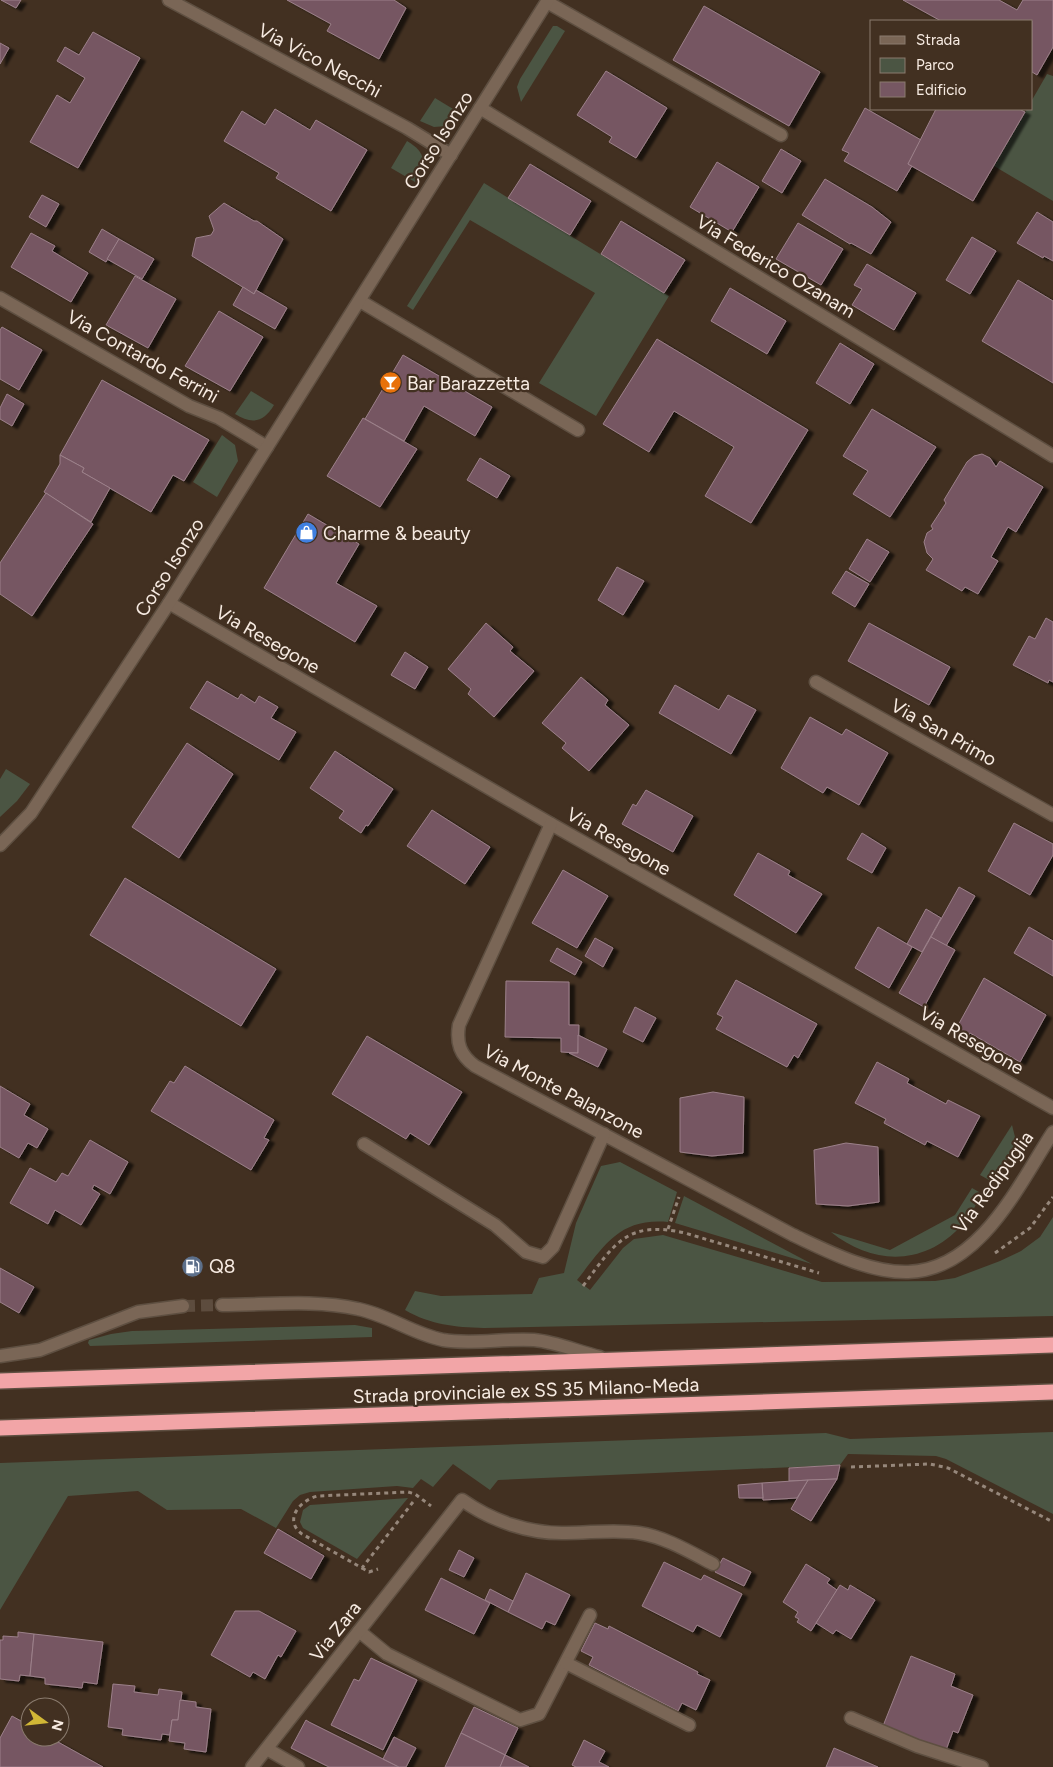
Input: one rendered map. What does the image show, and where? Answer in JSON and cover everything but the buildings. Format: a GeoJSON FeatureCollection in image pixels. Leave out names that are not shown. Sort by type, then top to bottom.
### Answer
{"type":"FeatureCollection","features":[{"type":"Feature","properties":{"kind":"highway","name":"Strada provinciale ex SS 35 Milano-Meda"},"geometry":{"type":"LineString","coordinates":[[0,1381],[1053,1345]]}},
{"type":"Feature","properties":{"kind":"highway","name":"Strada provinciale ex SS 35 Milano-Meda"},"geometry":{"type":"LineString","coordinates":[[0,1428],[1053,1392]]}},
{"type":"Feature","properties":{"kind":"street","name":"Via Vico Necchi"},"geometry":{"type":"LineString","coordinates":[[169,0],[407,128],[451,155]]}},
{"type":"Feature","properties":{"kind":"street","name":"Corso Isonzo"},"geometry":{"type":"LineString","coordinates":[[0,845],[17,830],[31,813],[169,603],[548,1]]}},
{"type":"Feature","properties":{"kind":"street"},"geometry":{"type":"LineString","coordinates":[[548,1],[781,135]]}},
{"type":"Feature","properties":{"kind":"street","name":"Via Federico Ozanam"},"geometry":{"type":"LineString","coordinates":[[480,108],[1053,456]]}},
{"type":"Feature","properties":{"kind":"street","name":"Via Contardo Ferrini"},"geometry":{"type":"LineString","coordinates":[[0,298],[189,406],[214,416],[267,447]]}},
{"type":"Feature","properties":{"kind":"street"},"geometry":{"type":"LineString","coordinates":[[360,301],[578,430]]}},
{"type":"Feature","properties":{"kind":"street","name":"Via Resegone"},"geometry":{"type":"LineString","coordinates":[[169,603],[551,824],[1053,1108]]}},
{"type":"Feature","properties":{"kind":"street","name":"Via San Primo"},"geometry":{"type":"LineString","coordinates":[[816,682],[1053,815]]}},
{"type":"Feature","properties":{"kind":"street","name":"Via Monte Palanzone"},"geometry":{"type":"LineString","coordinates":[[551,824],[459,1025],[457,1038],[460,1049],[466,1059],[475,1066],[793,1235]]}},
{"type":"Feature","properties":{"kind":"street","name":"Via Redipuglia"},"geometry":{"type":"LineString","coordinates":[[793,1235],[825,1250],[884,1269],[908,1272],[929,1269],[965,1252],[981,1237],[1053,1132]]}},
{"type":"Feature","properties":{"kind":"street"},"geometry":{"type":"LineString","coordinates":[[364,1144],[495,1225],[526,1252],[543,1257],[553,1247],[604,1134]]}},
{"type":"Feature","properties":{"kind":"street"},"geometry":{"type":"LineString","coordinates":[[222,1306],[307,1304],[349,1308],[381,1315],[444,1340],[534,1340],[554,1343],[610,1360]]}},
{"type":"Feature","properties":{"kind":"street"},"geometry":{"type":"LineString","coordinates":[[0,1356],[40,1350],[138,1312],[182,1306]]}},
{"type":"Feature","properties":{"kind":"street","name":"Via Zara"},"geometry":{"type":"LineString","coordinates":[[252,1767],[462,1500],[495,1520],[548,1533],[601,1531],[641,1533],[677,1546],[713,1564]]}},
{"type":"Feature","properties":{"kind":"street"},"geometry":{"type":"LineString","coordinates":[[359,1632],[387,1654],[520,1720],[539,1714],[590,1615]]}},
{"type":"Feature","properties":{"kind":"street"},"geometry":{"type":"LineString","coordinates":[[566,1663],[689,1724]]}},
{"type":"Feature","properties":{"kind":"street"},"geometry":{"type":"LineString","coordinates":[[851,1718],[917,1746],[982,1767]]}},
{"type":"Feature","properties":{"kind":"street"},"geometry":{"type":"LineString","coordinates":[[267,1749],[298,1767]]}},
{"type":"Feature","properties":{"kind":"path"},"geometry":{"type":"LineString","coordinates":[[668,1229],[686,1177]]}},
{"type":"Feature","properties":{"kind":"path"},"geometry":{"type":"LineString","coordinates":[[583,1286],[622,1239],[634,1232],[645,1229],[668,1229],[811,1271]]}},
{"type":"Feature","properties":{"kind":"path"},"geometry":{"type":"LineString","coordinates":[[850,1466],[930,1464],[948,1468],[1053,1522]]}},
{"type":"Feature","properties":{"kind":"path"},"geometry":{"type":"LineString","coordinates":[[376,1571],[369,1572],[296,1530],[294,1525],[295,1512],[304,1502],[318,1496],[408,1492],[415,1494],[447,1518]]}},
{"type":"Feature","properties":{"kind":"path"},"geometry":{"type":"LineString","coordinates":[[362,1568],[413,1502]]}},
{"type":"Feature","properties":{"kind":"green space"},"geometry":{"type":"Polygon","coordinates":[[[553,26],[557,26],[565,31],[521,102],[517,87],[520,79],[553,26]]]}},
{"type":"Feature","properties":{"kind":"green space"},"geometry":{"type":"Polygon","coordinates":[[[1047,74],[1053,76],[1053,201],[994,166],[1026,110],[1033,110],[1033,98],[1047,74]]]}},
{"type":"Feature","properties":{"kind":"green space"},"geometry":{"type":"Polygon","coordinates":[[[435,98],[458,112],[447,126],[434,127],[420,121],[435,98]]]}},
{"type":"Feature","properties":{"kind":"green space"},"geometry":{"type":"Polygon","coordinates":[[[407,141],[414,145],[423,159],[423,164],[415,182],[391,168],[407,141]]]}},
{"type":"Feature","properties":{"kind":"green space"},"geometry":{"type":"Polygon","coordinates":[[[484,183],[669,296],[596,416],[539,383],[595,293],[470,220],[413,310],[407,306],[484,183]]]}},
{"type":"Feature","properties":{"kind":"green space"},"geometry":{"type":"Polygon","coordinates":[[[251,391],[274,405],[266,415],[257,420],[247,420],[235,414],[251,391]]]}},
{"type":"Feature","properties":{"kind":"green space"},"geometry":{"type":"Polygon","coordinates":[[[222,435],[235,445],[238,461],[217,497],[193,482],[222,435]]]}},
{"type":"Feature","properties":{"kind":"green space"},"geometry":{"type":"Polygon","coordinates":[[[6,769],[30,784],[17,801],[0,817],[0,779],[6,769]]]}},
{"type":"Feature","properties":{"kind":"green space"},"geometry":{"type":"Polygon","coordinates":[[[1012,1125],[1017,1145],[995,1178],[989,1180],[980,1175],[1012,1125]]]}},
{"type":"Feature","properties":{"kind":"green space"},"geometry":{"type":"Polygon","coordinates":[[[620,1162],[677,1192],[668,1222],[637,1224],[625,1229],[605,1245],[577,1280],[590,1290],[623,1248],[634,1239],[663,1235],[822,1282],[935,1281],[955,1278],[1021,1251],[1040,1237],[1053,1217],[1053,1316],[484,1328],[463,1327],[434,1322],[405,1310],[415,1291],[441,1296],[532,1294],[539,1278],[564,1273],[576,1223],[601,1166],[620,1162]]]}},
{"type":"Feature","properties":{"kind":"green space"},"geometry":{"type":"Polygon","coordinates":[[[972,1188],[979,1192],[981,1196],[965,1222],[947,1239],[915,1254],[898,1257],[863,1251],[831,1232],[890,1250],[955,1215],[972,1188]]]}},
{"type":"Feature","properties":{"kind":"green space"},"geometry":{"type":"Polygon","coordinates":[[[684,1196],[812,1264],[675,1223],[684,1196]]]}},
{"type":"Feature","properties":{"kind":"green space"},"geometry":{"type":"Polygon","coordinates":[[[355,1325],[372,1328],[372,1337],[90,1346],[88,1343],[89,1340],[111,1334],[132,1331],[355,1325]]]}},
{"type":"Feature","properties":{"kind":"green space"},"geometry":{"type":"Polygon","coordinates":[[[1053,1432],[1053,1514],[946,1459],[936,1456],[848,1454],[840,1465],[498,1480],[490,1490],[453,1464],[433,1487],[421,1479],[413,1488],[397,1486],[310,1492],[300,1495],[293,1501],[276,1528],[241,1509],[167,1510],[138,1491],[68,1496],[0,1610],[0,1463],[826,1433],[850,1439],[1053,1432]]]}},
{"type":"Feature","properties":{"kind":"green space"},"geometry":{"type":"Polygon","coordinates":[[[408,1498],[357,1559],[303,1528],[300,1522],[303,1510],[310,1505],[408,1498]]]}},
{"type":"Feature","properties":{"kind":"tunnel"},"geometry":{"type":"LineString","coordinates":[[183,1306],[222,1305]]}},
{"type":"Feature","properties":{"kind":"place","name":"Bar Barazzetta"},"geometry":{"type":"Point","coordinates":[391,383]}},
{"type":"Feature","properties":{"kind":"place","name":"Charme & beauty"},"geometry":{"type":"Point","coordinates":[307,533]}},
{"type":"Feature","properties":{"kind":"place","name":"Q8"},"geometry":{"type":"Point","coordinates":[193,1266]}}]}
